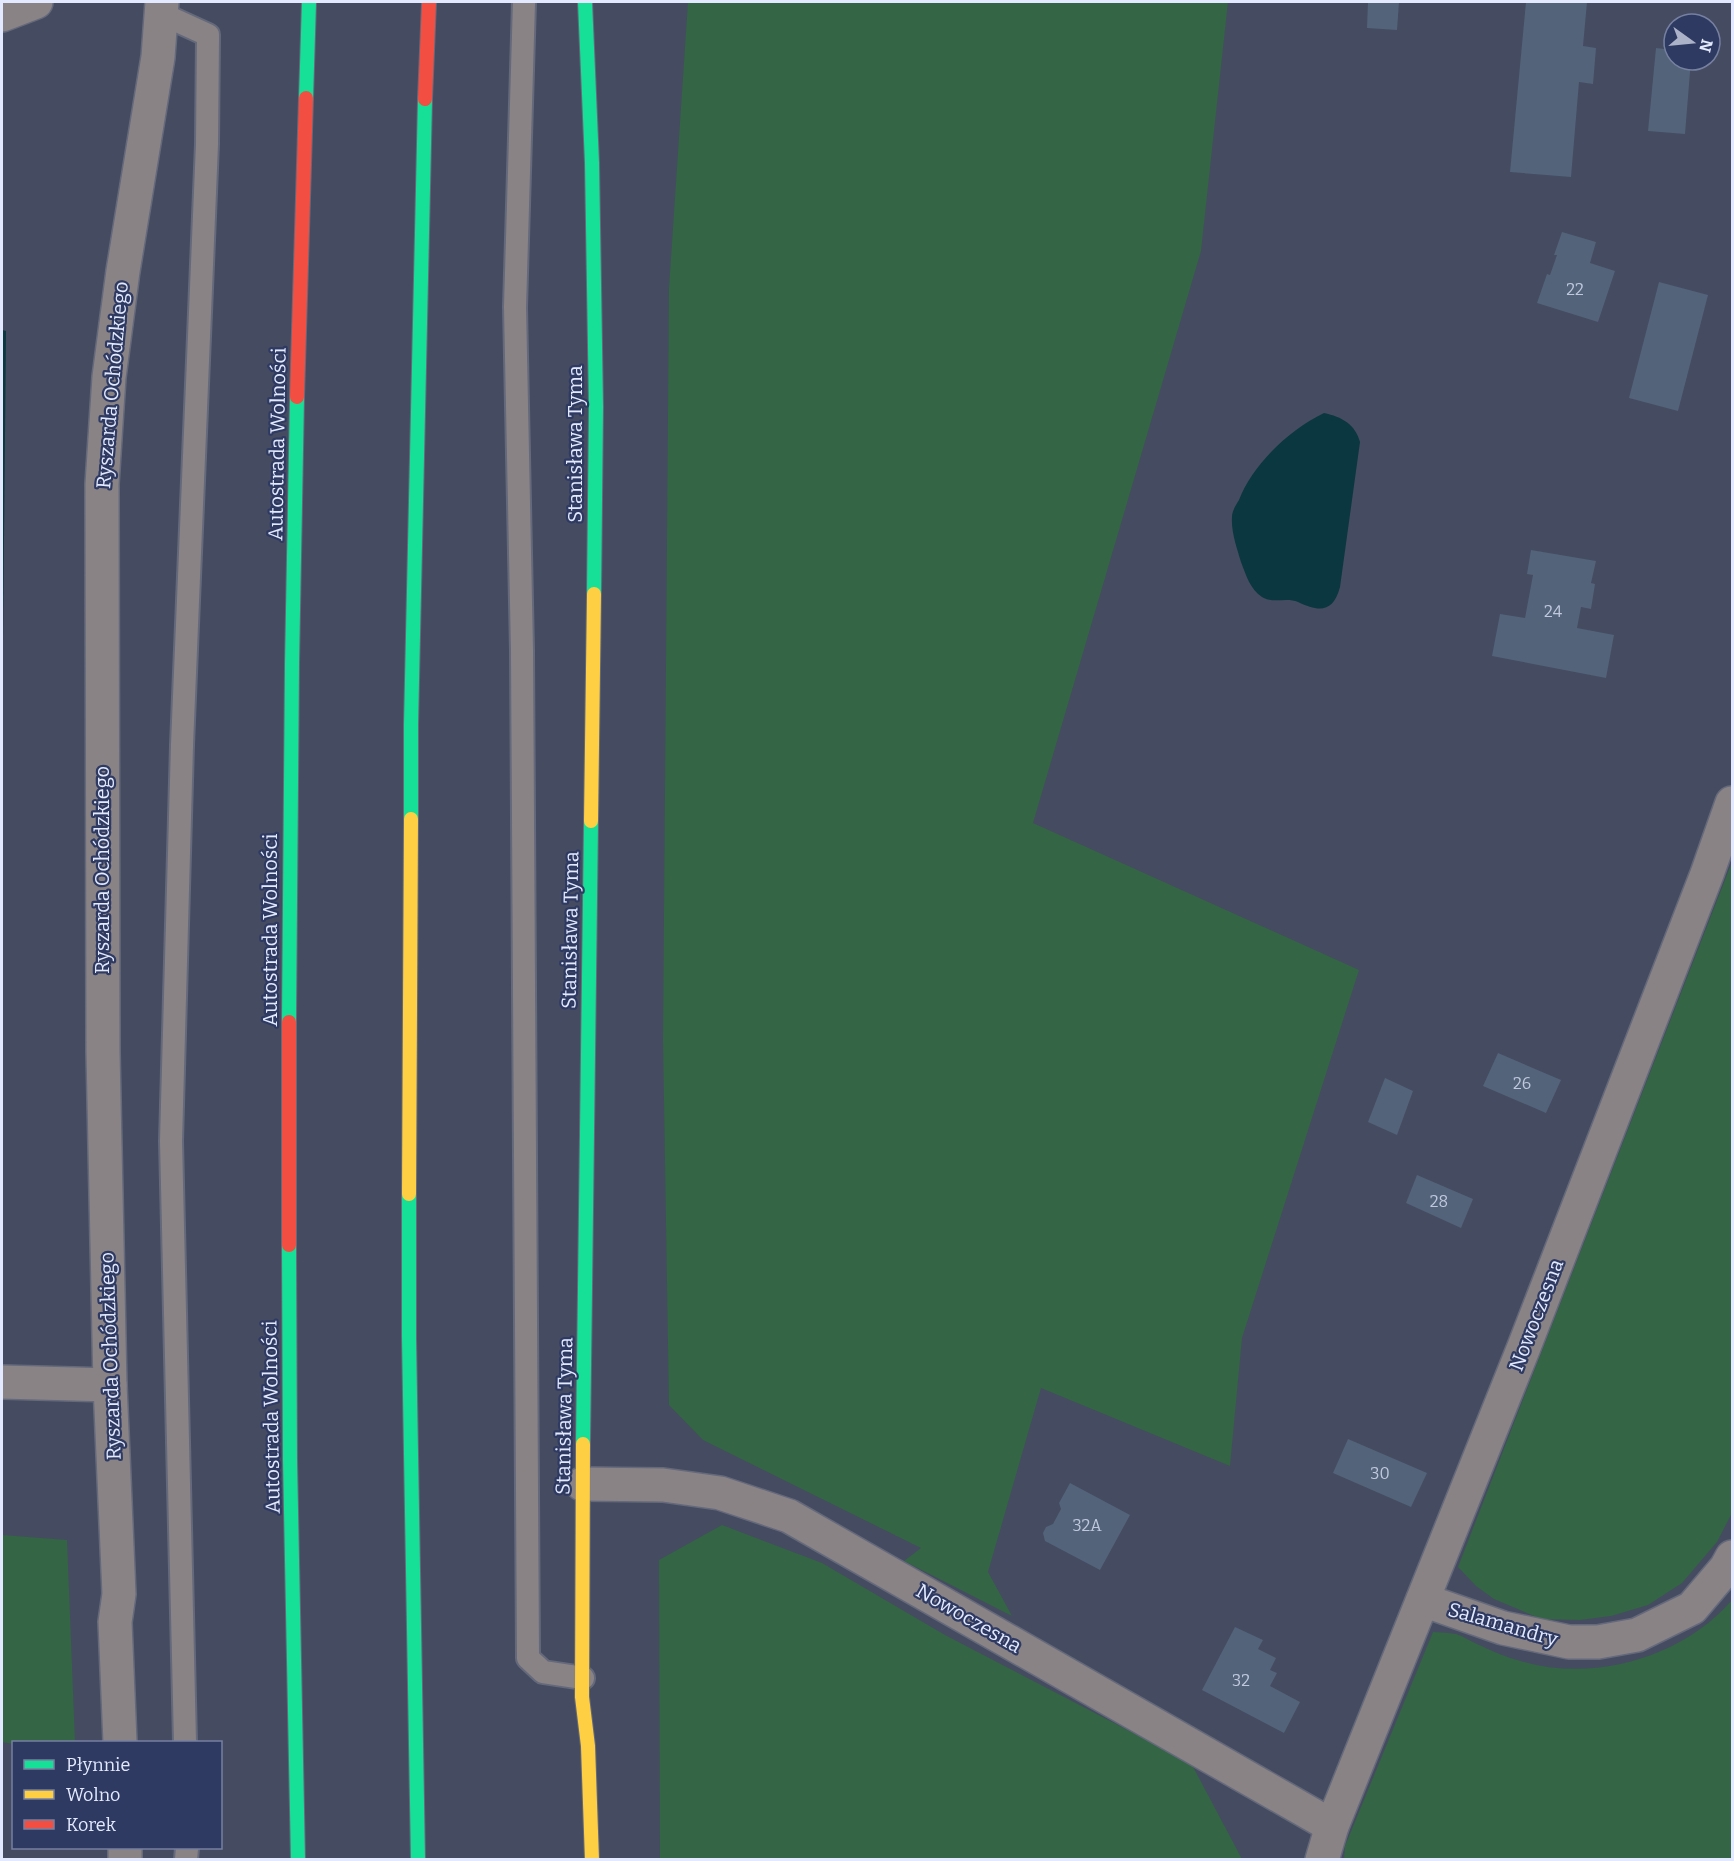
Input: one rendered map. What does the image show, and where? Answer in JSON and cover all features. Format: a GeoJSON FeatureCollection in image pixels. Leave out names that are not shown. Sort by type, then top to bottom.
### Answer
{"type":"FeatureCollection","features":[{"type":"Feature","properties":{"kind":"main road","name":"Autostrada Wolności"},"geometry":{"type":"LineString","coordinates":[[298,1860],[289,1331],[290,723],[309,2]]}},
{"type":"Feature","properties":{"kind":"main road"},"geometry":{"type":"LineString","coordinates":[[418,1860],[409,1337],[411,748],[423,147],[429,2]]}},
{"type":"Feature","properties":{"kind":"main road","name":"Stanisława Tyma"},"geometry":{"type":"LineString","coordinates":[[585,2],[592,163],[596,407],[582,1484],[582,1697],[588,1746],[592,1860]]}},
{"type":"Feature","properties":{"kind":"street"},"geometry":{"type":"LineString","coordinates":[[2,15],[36,2]]}},
{"type":"Feature","properties":{"kind":"street","name":"Ryszarda Ochódzkiego"},"geometry":{"type":"LineString","coordinates":[[120,1741],[115,1622],[119,1594],[110,1385],[103,1052],[102,484],[109,377],[123,271],[158,57],[162,8]]}},
{"type":"Feature","properties":{"kind":"street","name":"Nowoczesna"},"geometry":{"type":"LineString","coordinates":[[1323,1860],[1332,1826],[1532,1325],[1732,803]]}},
{"type":"Feature","properties":{"kind":"street"},"geometry":{"type":"LineString","coordinates":[[2,1382],[110,1385]]}},
{"type":"Feature","properties":{"kind":"street","name":"Nowoczesna"},"geometry":{"type":"LineString","coordinates":[[582,1484],[663,1485],[720,1493],[789,1516],[1332,1826]]}},
{"type":"Feature","properties":{"kind":"street","name":"Salamandry"},"geometry":{"type":"LineString","coordinates":[[1423,1600],[1503,1628],[1569,1642],[1598,1642],[1637,1635],[1692,1608],[1726,1568],[1732,1557]]}},
{"type":"Feature","properties":{"kind":"lane"},"geometry":{"type":"LineString","coordinates":[[524,2],[515,307],[522,651],[528,1658],[543,1672],[583,1678]]}},
{"type":"Feature","properties":{"kind":"lane"},"geometry":{"type":"LineString","coordinates":[[162,8],[208,35],[207,144],[182,745],[171,1141],[185,1741]]}},
{"type":"Feature","properties":{"kind":"green space"},"geometry":{"type":"Polygon","coordinates":[[[688,2],[1228,2],[1201,251],[1033,823],[1359,970],[1242,1338],[1230,1466],[1041,1388],[988,1572],[1012,1616],[904,1561],[921,1548],[703,1440],[669,1405],[663,1040],[669,288],[688,2]]]}},
{"type":"Feature","properties":{"kind":"green space"},"geometry":{"type":"Polygon","coordinates":[[[1732,862],[1732,1513],[1717,1542],[1682,1583],[1648,1605],[1611,1616],[1580,1620],[1541,1619],[1494,1599],[1476,1586],[1458,1567],[1732,862]]]}},
{"type":"Feature","properties":{"kind":"green space"},"geometry":{"type":"Polygon","coordinates":[[[722,1525],[822,1563],[945,1635],[1191,1763],[1242,1859],[660,1859],[659,1560],[722,1525]]]}},
{"type":"Feature","properties":{"kind":"green space"},"geometry":{"type":"Polygon","coordinates":[[[2,1535],[67,1540],[75,1741],[12,1741],[12,1744],[2,1742],[2,1535]]]}},
{"type":"Feature","properties":{"kind":"green space"},"geometry":{"type":"Polygon","coordinates":[[[1732,1600],[1732,1859],[1344,1859],[1345,1846],[1433,1632],[1456,1634],[1524,1662],[1580,1669],[1609,1666],[1637,1660],[1689,1637],[1712,1620],[1732,1600]]]}},
{"type":"Feature","properties":{"kind":"shaded area"},"geometry":{"type":"Polygon","coordinates":[[[2,330],[6,331],[2,748],[2,330]]]}},
{"type":"Feature","properties":{"kind":"shaded area"},"geometry":{"type":"Polygon","coordinates":[[[1324,413],[1347,422],[1355,430],[1360,442],[1340,587],[1333,602],[1319,609],[1289,600],[1266,599],[1254,590],[1241,562],[1233,534],[1232,517],[1233,510],[1245,487],[1263,461],[1285,439],[1324,413]]]}},
{"type":"Feature","properties":{"kind":"building"},"geometry":{"type":"Polygon","coordinates":[[[1368,2],[1399,2],[1397,30],[1367,28],[1368,2]]]}},
{"type":"Feature","properties":{"kind":"building"},"geometry":{"type":"Polygon","coordinates":[[[1526,2],[1587,2],[1583,46],[1596,48],[1593,84],[1579,82],[1571,177],[1510,172],[1526,2]]]}},
{"type":"Feature","properties":{"kind":"building"},"geometry":{"type":"Polygon","coordinates":[[[1656,48],[1662,49],[1662,72],[1690,72],[1685,134],[1648,131],[1656,48]]]}},
{"type":"Feature","properties":{"kind":"building"},"geometry":{"type":"Polygon","coordinates":[[[1562,232],[1596,242],[1590,263],[1615,271],[1598,322],[1537,303],[1547,274],[1550,275],[1562,232]]]}},
{"type":"Feature","properties":{"kind":"building"},"geometry":{"type":"Polygon","coordinates":[[[1659,282],[1708,295],[1678,411],[1629,398],[1659,282]]]}},
{"type":"Feature","properties":{"kind":"building"},"geometry":{"type":"Polygon","coordinates":[[[1531,550],[1596,561],[1591,583],[1595,584],[1591,609],[1581,607],[1577,628],[1614,635],[1606,678],[1492,656],[1500,614],[1525,618],[1533,575],[1527,574],[1531,550]]]}},
{"type":"Feature","properties":{"kind":"building"},"geometry":{"type":"Polygon","coordinates":[[[1498,1053],[1561,1080],[1546,1113],[1483,1086],[1498,1053]]]}},
{"type":"Feature","properties":{"kind":"building"},"geometry":{"type":"Polygon","coordinates":[[[1385,1078],[1413,1091],[1397,1135],[1368,1122],[1385,1078]]]}},
{"type":"Feature","properties":{"kind":"building"},"geometry":{"type":"Polygon","coordinates":[[[1417,1175],[1473,1199],[1461,1228],[1406,1203],[1417,1175]]]}},
{"type":"Feature","properties":{"kind":"building"},"geometry":{"type":"Polygon","coordinates":[[[1348,1439],[1427,1473],[1411,1507],[1333,1473],[1348,1439]]]}},
{"type":"Feature","properties":{"kind":"building"},"geometry":{"type":"Polygon","coordinates":[[[1070,1483],[1130,1515],[1100,1570],[1045,1541],[1043,1533],[1046,1527],[1053,1524],[1061,1509],[1059,1503],[1070,1483]]]}},
{"type":"Feature","properties":{"kind":"building"},"geometry":{"type":"Polygon","coordinates":[[[1235,1627],[1263,1640],[1258,1649],[1276,1658],[1270,1670],[1277,1673],[1270,1686],[1300,1702],[1284,1733],[1202,1690],[1235,1627]]]}},
{"type":"Feature","properties":{"kind":"traffic: fast"},"geometry":{"type":"LineString","coordinates":[[306,98],[309,2]]}},
{"type":"Feature","properties":{"kind":"traffic: fast"},"geometry":{"type":"LineString","coordinates":[[585,2],[592,163],[596,407],[594,594]]}},
{"type":"Feature","properties":{"kind":"traffic: fast"},"geometry":{"type":"LineString","coordinates":[[411,819],[411,725],[425,99]]}},
{"type":"Feature","properties":{"kind":"traffic: fast"},"geometry":{"type":"LineString","coordinates":[[289,1022],[297,397]]}},
{"type":"Feature","properties":{"kind":"traffic: fast"},"geometry":{"type":"LineString","coordinates":[[583,1444],[591,821]]}},
{"type":"Feature","properties":{"kind":"traffic: fast"},"geometry":{"type":"LineString","coordinates":[[409,1194],[409,1337],[418,1860]]}},
{"type":"Feature","properties":{"kind":"traffic: fast"},"geometry":{"type":"LineString","coordinates":[[289,1245],[290,1460],[298,1860]]}},
{"type":"Feature","properties":{"kind":"traffic: slow"},"geometry":{"type":"LineString","coordinates":[[591,821],[594,594]]}},
{"type":"Feature","properties":{"kind":"traffic: slow"},"geometry":{"type":"LineString","coordinates":[[409,1194],[411,819]]}},
{"type":"Feature","properties":{"kind":"traffic: slow"},"geometry":{"type":"LineString","coordinates":[[583,1444],[582,1697],[588,1746],[592,1860]]}},
{"type":"Feature","properties":{"kind":"traffic: jam"},"geometry":{"type":"LineString","coordinates":[[425,99],[429,2]]}},
{"type":"Feature","properties":{"kind":"traffic: jam"},"geometry":{"type":"LineString","coordinates":[[297,397],[306,98]]}},
{"type":"Feature","properties":{"kind":"traffic: jam"},"geometry":{"type":"LineString","coordinates":[[289,1022],[289,1245]]}}]}
